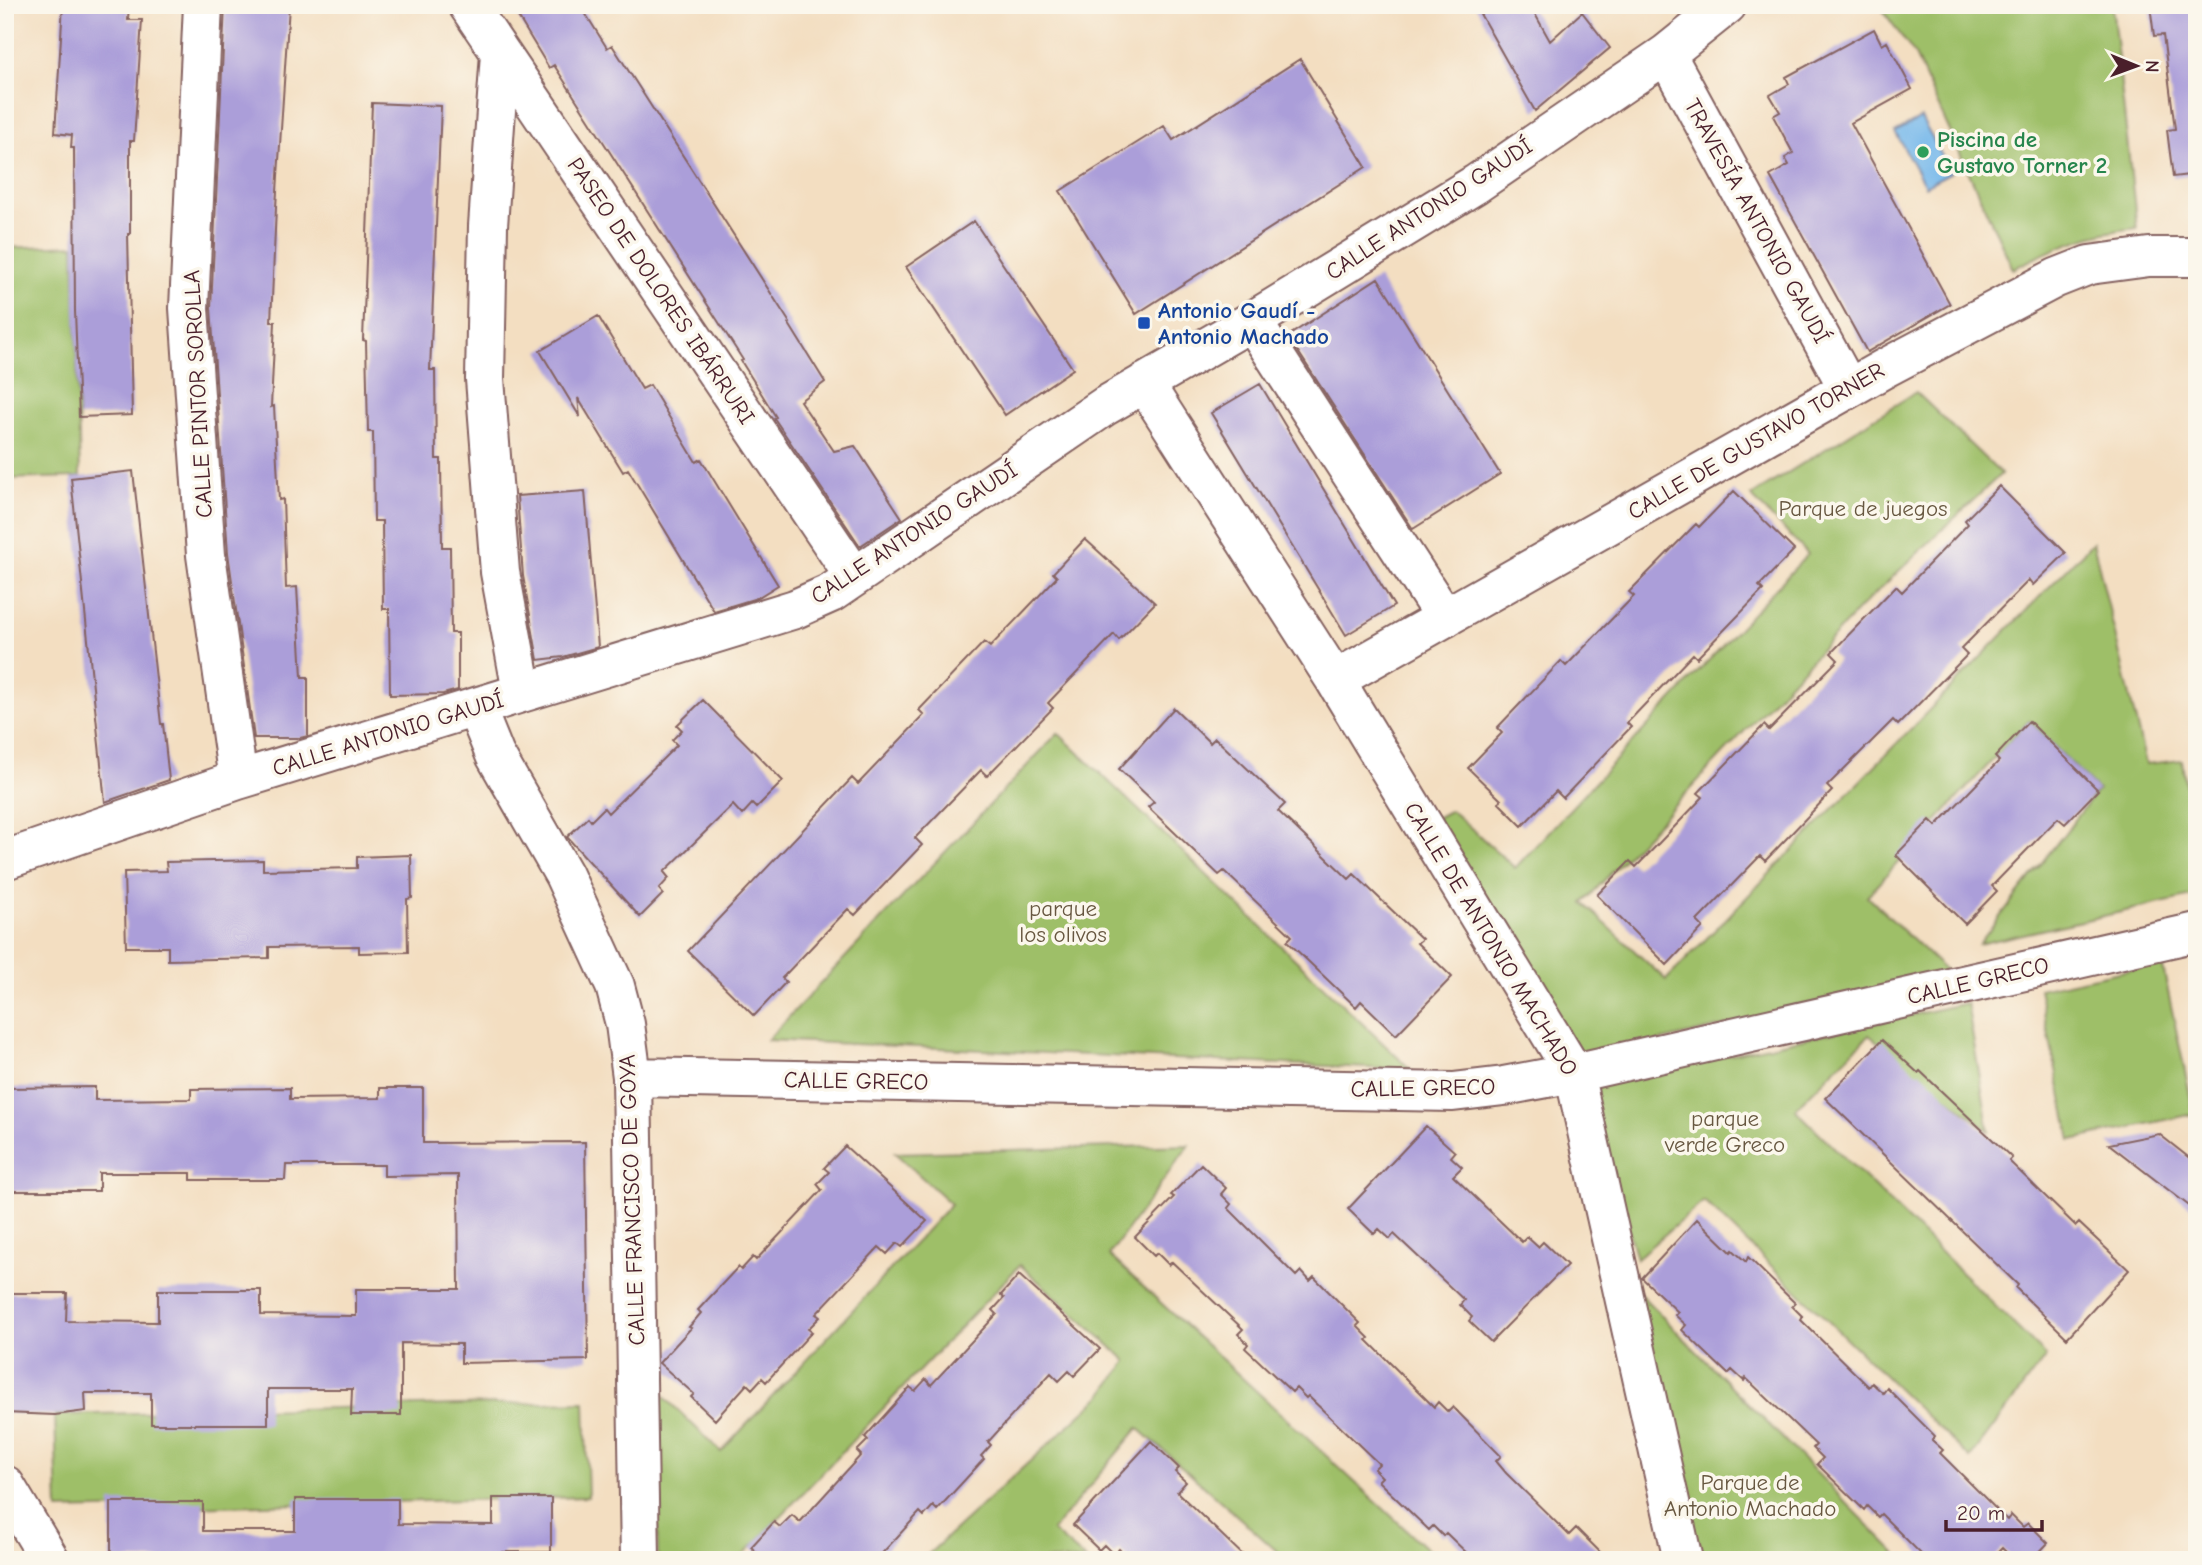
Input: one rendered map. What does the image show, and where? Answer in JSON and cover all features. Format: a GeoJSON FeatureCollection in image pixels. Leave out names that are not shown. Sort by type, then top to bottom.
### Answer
{"type":"FeatureCollection","features":[{"type":"Feature","properties":{"kind":"street","name":"CALLE PINTOR SOROLLA"},"geometry":{"type":"LineString","coordinates":[[203,5],[189,307],[206,555],[238,780]]}},
{"type":"Feature","properties":{"kind":"street","name":"PASEO DE DOLORES IBÁRRURI"},"geometry":{"type":"LineString","coordinates":[[468,5],[855,576]]}},
{"type":"Feature","properties":{"kind":"street","name":"CALLE ANTONIO GAUDÍ"},"geometry":{"type":"LineString","coordinates":[[5,860],[238,780],[795,609],[831,593],[1105,406],[1252,321],[1476,184],[1666,54],[1727,5]]}},
{"type":"Feature","properties":{"kind":"street"},"geometry":{"type":"LineString","coordinates":[[500,53],[488,226],[485,379],[500,572],[522,692]]}},
{"type":"Feature","properties":{"kind":"street","name":"TRAVESÍA ANTONIO GAUDÍ"},"geometry":{"type":"LineString","coordinates":[[1666,54],[1848,388]]}},
{"type":"Feature","properties":{"kind":"street","name":"CALLE DE GUSTAVO TORNER"},"geometry":{"type":"LineString","coordinates":[[1335,680],[1848,388],[2056,278],[2089,265],[2149,257],[2197,257]]}},
{"type":"Feature","properties":{"kind":"street"},"geometry":{"type":"LineString","coordinates":[[1252,321],[1445,618]]}},
{"type":"Feature","properties":{"kind":"street","name":"CALLE DE ANTONIO MACHADO"},"geometry":{"type":"LineString","coordinates":[[1144,383],[1335,680],[1574,1073],[1683,1560]]}},
{"type":"Feature","properties":{"kind":"street","name":"CALLE FRANCISCO DE GOYA"},"geometry":{"type":"LineString","coordinates":[[475,708],[495,755],[564,875],[615,986],[625,1024],[632,1077],[640,1560]]}},
{"type":"Feature","properties":{"kind":"street","name":"CALLE GRECO"},"geometry":{"type":"LineString","coordinates":[[632,1077],[1453,1092],[1574,1073],[2197,932]]}},
{"type":"Feature","properties":{"kind":"street"},"geometry":{"type":"LineString","coordinates":[[5,1486],[50,1560]]}},
{"type":"Feature","properties":{"kind":"green space"},"geometry":{"type":"Polygon","coordinates":[[[1879,5],[2112,5],[2137,228],[2104,233],[2073,242],[2013,269],[1915,55],[1879,5]]]}},
{"type":"Feature","properties":{"kind":"green space"},"geometry":{"type":"Polygon","coordinates":[[[74,245],[80,477],[5,479],[5,248],[74,245]]]}},
{"type":"Feature","properties":{"kind":"green space","name":"Parque de juegos"},"geometry":{"type":"Polygon","coordinates":[[[1916,392],[2001,474],[1861,607],[1583,903],[1666,980],[2093,542],[2146,764],[2182,760],[2197,864],[2197,895],[1979,944],[2098,790],[2029,721],[1867,896],[1949,974],[1582,1059],[1436,818],[1451,810],[1515,868],[1808,554],[1751,496],[1916,392]]]}},
{"type":"Feature","properties":{"kind":"green space","name":"parque los olivos"},"geometry":{"type":"Polygon","coordinates":[[[1058,733],[1411,1070],[767,1040],[1058,733]]]}},
{"type":"Feature","properties":{"kind":"green space"},"geometry":{"type":"Polygon","coordinates":[[[2162,963],[2194,1114],[2071,1140],[2039,989],[2162,963]]]}},
{"type":"Feature","properties":{"kind":"green space","name":"parque verde Greco"},"geometry":{"type":"Polygon","coordinates":[[[1967,1003],[1989,1131],[1869,1035],[1795,1109],[2046,1356],[1970,1458],[1704,1201],[1636,1259],[1589,1085],[1967,1003]]]}},
{"type":"Feature","properties":{"kind":"green space"},"geometry":{"type":"Polygon","coordinates":[[[1189,1145],[1109,1255],[1439,1560],[1287,1560],[1138,1428],[1052,1531],[1086,1560],[922,1560],[1101,1396],[1127,1361],[1020,1265],[739,1560],[658,1560],[655,1388],[721,1452],[951,1204],[895,1153],[1189,1145]]]}},
{"type":"Feature","properties":{"kind":"green space","name":"Parque de Antonio Machado"},"geometry":{"type":"Polygon","coordinates":[[[1636,1290],[1903,1560],[1698,1560],[1636,1290]]]}},
{"type":"Feature","properties":{"kind":"green space"},"geometry":{"type":"Polygon","coordinates":[[[585,1402],[588,1497],[58,1510],[55,1415],[585,1402]]]}},
{"type":"Feature","properties":{"kind":"water","name":"Piscina de Gustavo Torner 2"},"geometry":{"type":"Polygon","coordinates":[[[1921,118],[1951,172],[1925,186],[1895,132],[1921,118]]]}},
{"type":"Feature","properties":{"kind":"building"},"geometry":{"type":"Polygon","coordinates":[[[63,5],[129,5],[128,20],[142,20],[134,141],[130,141],[128,234],[132,415],[79,417],[74,148],[71,148],[72,135],[55,133],[63,5]]]}},
{"type":"Feature","properties":{"kind":"building"},"geometry":{"type":"Polygon","coordinates":[[[225,5],[289,5],[276,207],[271,322],[275,322],[271,407],[274,406],[279,500],[283,499],[286,588],[297,587],[302,677],[308,677],[308,736],[300,738],[254,738],[228,553],[211,308],[225,5]]]}},
{"type":"Feature","properties":{"kind":"building"},"geometry":{"type":"Polygon","coordinates":[[[511,5],[580,5],[607,48],[612,45],[825,382],[800,401],[834,451],[855,446],[902,518],[860,546],[774,418],[776,417],[741,361],[743,360],[554,65],[549,68],[511,5]]]}},
{"type":"Feature","properties":{"kind":"building"},"geometry":{"type":"Polygon","coordinates":[[[1475,5],[1530,5],[1550,41],[1582,12],[1610,48],[1535,111],[1475,5]]]}},
{"type":"Feature","properties":{"kind":"building"},"geometry":{"type":"Polygon","coordinates":[[[2150,5],[2197,5],[2197,174],[2173,177],[2167,130],[2175,129],[2163,35],[2154,36],[2150,5]]]}},
{"type":"Feature","properties":{"kind":"building"},"geometry":{"type":"Polygon","coordinates":[[[1874,29],[1882,45],[1887,42],[1912,89],[1851,123],[1950,304],[1867,352],[1770,176],[1789,165],[1785,158],[1793,153],[1773,116],[1780,112],[1770,95],[1789,84],[1786,77],[1874,29]]]}},
{"type":"Feature","properties":{"kind":"building"},"geometry":{"type":"Polygon","coordinates":[[[1300,59],[1366,167],[1136,314],[1060,191],[1164,126],[1173,140],[1300,59]]]}},
{"type":"Feature","properties":{"kind":"building"},"geometry":{"type":"Polygon","coordinates":[[[372,103],[441,106],[430,370],[435,370],[436,459],[441,459],[442,547],[450,547],[451,633],[458,633],[458,690],[443,694],[390,695],[389,609],[383,609],[382,521],[374,521],[373,432],[368,432],[366,341],[363,340],[372,103]]]}},
{"type":"Feature","properties":{"kind":"building"},"geometry":{"type":"Polygon","coordinates":[[[974,221],[1073,369],[1005,415],[906,267],[974,221]]]}},
{"type":"Feature","properties":{"kind":"building"},"geometry":{"type":"Polygon","coordinates":[[[1378,278],[1500,474],[1413,529],[1288,336],[1378,278]]]}},
{"type":"Feature","properties":{"kind":"building"},"geometry":{"type":"Polygon","coordinates":[[[598,316],[642,389],[650,385],[696,462],[701,459],[778,585],[757,598],[714,611],[628,469],[623,472],[578,398],[580,417],[540,351],[598,316]]]}},
{"type":"Feature","properties":{"kind":"building"},"geometry":{"type":"Polygon","coordinates":[[[1260,384],[1394,606],[1346,635],[1211,413],[1260,384]]]}},
{"type":"Feature","properties":{"kind":"building"},"geometry":{"type":"Polygon","coordinates":[[[133,471],[169,780],[105,802],[71,478],[133,471]]]}},
{"type":"Feature","properties":{"kind":"building"},"geometry":{"type":"Polygon","coordinates":[[[1999,486],[2066,553],[2033,585],[2029,580],[1961,649],[1967,655],[1898,725],[1893,720],[1827,786],[1832,791],[1765,861],[1760,856],[1697,921],[1703,927],[1667,965],[1597,895],[1630,861],[1636,867],[1703,797],[1698,793],[1764,725],[1769,730],[1838,660],[1831,653],[1896,586],[1902,592],[1968,524],[1965,520],[1999,486]]]}},
{"type":"Feature","properties":{"kind":"building"},"geometry":{"type":"Polygon","coordinates":[[[585,491],[598,647],[563,657],[538,660],[523,576],[517,496],[585,491]]]}},
{"type":"Feature","properties":{"kind":"building"},"geometry":{"type":"Polygon","coordinates":[[[1734,491],[1794,550],[1759,586],[1763,590],[1697,658],[1693,654],[1627,723],[1631,727],[1563,798],[1556,791],[1522,826],[1499,803],[1501,800],[1468,768],[1502,733],[1497,728],[1561,661],[1566,666],[1634,596],[1629,592],[1696,524],[1699,527],[1734,491]]]}},
{"type":"Feature","properties":{"kind":"building"},"geometry":{"type":"Polygon","coordinates":[[[1085,539],[1155,603],[1119,640],[1114,634],[1048,703],[1053,708],[987,776],[981,770],[915,838],[922,845],[855,915],[848,909],[782,978],[786,982],[754,1016],[688,951],[852,778],[858,784],[924,715],[919,710],[984,642],[990,647],[1057,577],[1053,573],[1085,539]]]}},
{"type":"Feature","properties":{"kind":"building"},"geometry":{"type":"Polygon","coordinates":[[[703,700],[783,781],[756,808],[752,804],[742,815],[733,805],[664,872],[669,878],[659,889],[663,894],[640,917],[567,837],[588,817],[591,821],[604,808],[608,813],[677,745],[672,740],[682,730],[677,725],[703,700]]]}},
{"type":"Feature","properties":{"kind":"building"},"geometry":{"type":"Polygon","coordinates":[[[1174,708],[1210,743],[1215,738],[1285,804],[1278,811],[1349,879],[1354,874],[1422,939],[1417,943],[1452,977],[1396,1035],[1361,1001],[1356,1007],[1287,941],[1292,936],[1224,871],[1219,875],[1148,807],[1154,802],[1119,769],[1174,708]]]}},
{"type":"Feature","properties":{"kind":"building"},"geometry":{"type":"Polygon","coordinates":[[[2029,721],[2098,790],[2065,824],[2058,818],[1992,886],[1997,891],[1965,924],[1896,855],[1930,820],[1936,826],[1999,761],[1995,757],[2029,721]]]}},
{"type":"Feature","properties":{"kind":"building"},"geometry":{"type":"Polygon","coordinates":[[[411,855],[412,898],[407,899],[408,952],[359,953],[359,946],[269,947],[269,958],[168,960],[168,947],[126,947],[124,872],[167,871],[166,862],[263,860],[263,870],[357,868],[357,857],[411,855]]]}},
{"type":"Feature","properties":{"kind":"building"},"geometry":{"type":"Polygon","coordinates":[[[1882,1040],[1918,1073],[1920,1071],[2012,1158],[2009,1161],[2076,1226],[2079,1223],[2129,1270],[2067,1338],[2016,1288],[2018,1285],[1825,1098],[1882,1040]]]}},
{"type":"Feature","properties":{"kind":"building"},"geometry":{"type":"Polygon","coordinates":[[[95,1087],[95,1100],[191,1099],[191,1089],[290,1088],[290,1099],[380,1098],[380,1088],[423,1088],[423,1143],[585,1142],[588,1360],[461,1363],[461,1344],[401,1343],[401,1415],[351,1415],[352,1389],[268,1389],[268,1424],[151,1424],[151,1393],[85,1393],[86,1411],[55,1415],[5,1413],[5,1293],[67,1293],[66,1321],[158,1322],[158,1290],[261,1290],[261,1315],[356,1316],[356,1289],[459,1289],[458,1175],[384,1176],[384,1165],[286,1165],[285,1180],[191,1180],[191,1173],[99,1173],[99,1191],[5,1191],[5,1088],[95,1087]]]}},
{"type":"Feature","properties":{"kind":"building"},"geometry":{"type":"Polygon","coordinates":[[[1426,1126],[1455,1152],[1451,1157],[1462,1167],[1453,1176],[1522,1242],[1527,1237],[1538,1247],[1543,1242],[1567,1265],[1491,1342],[1469,1321],[1472,1317],[1460,1305],[1464,1300],[1394,1234],[1390,1239],[1379,1229],[1374,1234],[1348,1209],[1426,1126]]]}},
{"type":"Feature","properties":{"kind":"building"},"geometry":{"type":"Polygon","coordinates":[[[2159,1134],[2197,1164],[2197,1212],[2109,1144],[2159,1134]]]}},
{"type":"Feature","properties":{"kind":"building"},"geometry":{"type":"Polygon","coordinates":[[[845,1146],[927,1221],[902,1247],[897,1243],[887,1254],[879,1247],[816,1314],[820,1317],[808,1329],[812,1332],[766,1382],[762,1378],[752,1389],[747,1384],[715,1420],[691,1397],[694,1394],[659,1363],[691,1328],[689,1327],[701,1313],[698,1310],[738,1267],[741,1270],[753,1257],[756,1260],[822,1190],[817,1184],[829,1172],[824,1168],[845,1146]]]}},
{"type":"Feature","properties":{"kind":"building"},"geometry":{"type":"Polygon","coordinates":[[[1201,1164],[1226,1188],[1221,1194],[1231,1204],[1228,1208],[1296,1276],[1301,1271],[1310,1281],[1314,1277],[1360,1323],[1357,1326],[1369,1338],[1367,1340],[1434,1407],[1438,1402],[1448,1412],[1453,1407],[1501,1456],[1496,1461],[1506,1473],[1569,1535],[1576,1528],[1608,1560],[1474,1560],[1446,1533],[1443,1536],[1433,1526],[1429,1530],[1378,1481],[1382,1477],[1374,1469],[1379,1464],[1308,1396],[1306,1398],[1296,1388],[1292,1392],[1245,1348],[1248,1344],[1238,1334],[1243,1329],[1172,1262],[1169,1265],[1157,1253],[1154,1256],[1135,1237],[1174,1197],[1171,1195],[1201,1164]]]}},
{"type":"Feature","properties":{"kind":"building"},"geometry":{"type":"Polygon","coordinates":[[[1697,1219],[1731,1252],[1733,1250],[1746,1262],[1748,1257],[1795,1303],[1792,1306],[1803,1317],[1801,1320],[1869,1387],[1872,1383],[1883,1393],[1887,1388],[1935,1436],[1932,1440],[1943,1450],[1940,1453],[2007,1520],[2011,1515],[2023,1527],[2028,1523],[2048,1543],[2032,1560],[2014,1560],[2002,1548],[1990,1560],[1927,1560],[1881,1514],[1878,1517],[1867,1506],[1864,1510],[1817,1464],[1823,1458],[1813,1448],[1816,1445],[1746,1378],[1744,1381],[1732,1370],[1728,1374],[1682,1330],[1686,1325],[1675,1315],[1678,1312],[1642,1278],[1697,1219]]]}},
{"type":"Feature","properties":{"kind":"building"},"geometry":{"type":"Polygon","coordinates":[[[1019,1275],[1100,1349],[1074,1376],[1069,1371],[1059,1381],[1051,1373],[988,1442],[991,1445],[981,1456],[984,1459],[937,1510],[933,1506],[924,1516],[920,1512],[876,1560],[765,1560],[751,1547],[774,1522],[780,1527],[792,1515],[800,1522],[861,1455],[857,1451],[868,1440],[865,1437],[910,1387],[915,1391],[926,1379],[931,1385],[997,1314],[993,1310],[1004,1298],[1001,1295],[1019,1275]]]}},
{"type":"Feature","properties":{"kind":"building"},"geometry":{"type":"Polygon","coordinates":[[[1151,1441],[1179,1468],[1175,1472],[1186,1482],[1177,1492],[1248,1560],[1130,1560],[1119,1549],[1114,1555],[1104,1545],[1099,1550],[1073,1525],[1151,1441]]]}},
{"type":"Feature","properties":{"kind":"building"},"geometry":{"type":"Polygon","coordinates":[[[493,1498],[551,1498],[551,1552],[503,1552],[502,1560],[111,1560],[111,1502],[203,1502],[203,1531],[295,1531],[295,1499],[398,1499],[398,1524],[493,1525],[493,1498]]]}},
{"type":"Feature","properties":{"kind":"place","name":"Piscina de Gustavo Torner 2"},"geometry":{"type":"Point","coordinates":[1923,152]}},
{"type":"Feature","properties":{"kind":"place","name":"Antonio Gaudí - Antonio Machado"},"geometry":{"type":"Point","coordinates":[1144,323]}}]}
